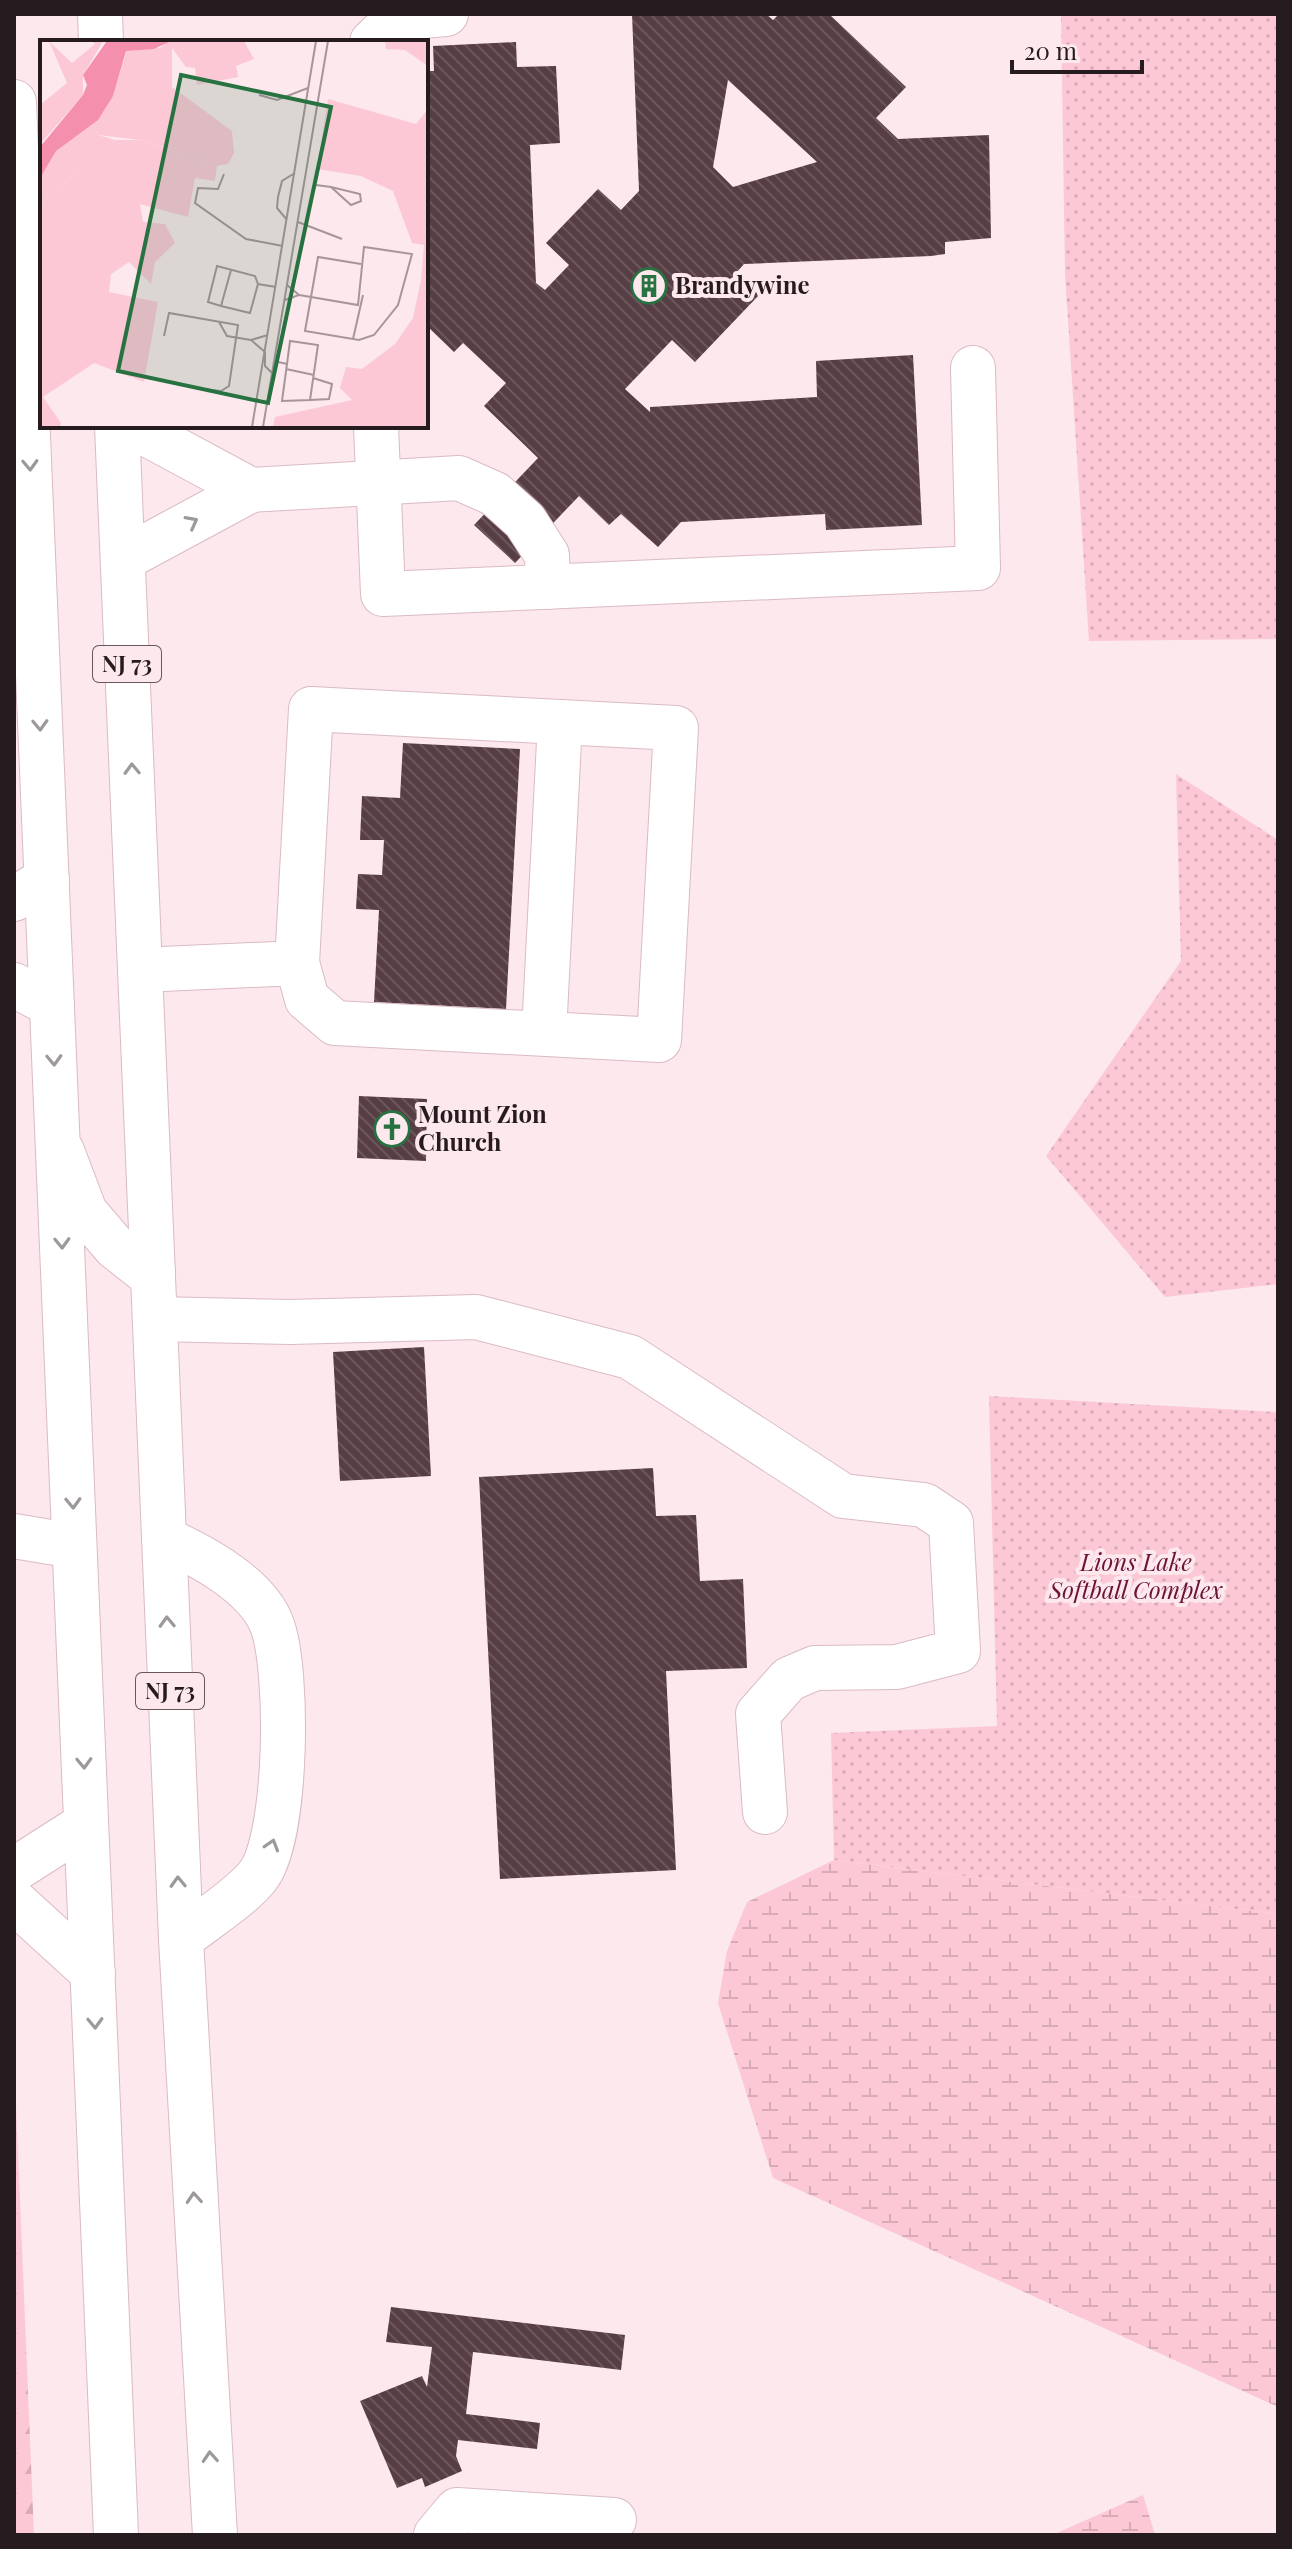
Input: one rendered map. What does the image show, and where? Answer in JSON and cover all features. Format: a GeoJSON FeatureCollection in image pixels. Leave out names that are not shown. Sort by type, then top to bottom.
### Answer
{"type":"FeatureCollection","features":[{"type":"Feature","properties":{"kind":"main road"},"geometry":{"type":"LineString","coordinates":[[100,14],[101,40]]}},
{"type":"Feature","properties":{"kind":"main road"},"geometry":{"type":"LineString","coordinates":[[374,40],[383,30],[406,17],[446,14]]}},
{"type":"Feature","properties":{"kind":"main road"},"geometry":{"type":"LineString","coordinates":[[14,102],[16,210],[31,268],[20,359],[30,889],[52,1005],[116,2535]]}},
{"type":"Feature","properties":{"kind":"main road"},"geometry":{"type":"LineString","coordinates":[[376,428],[383,594],[978,568],[973,368]]}},
{"type":"Feature","properties":{"kind":"main road","name":"NJ 73"},"geometry":{"type":"LineString","coordinates":[[117,428],[181,1939],[215,2535]]}},
{"type":"Feature","properties":{"kind":"main road"},"geometry":{"type":"LineString","coordinates":[[136,428],[251,490]]}},
{"type":"Feature","properties":{"kind":"main road"},"geometry":{"type":"LineString","coordinates":[[123,559],[251,490],[459,478],[495,494],[525,521],[547,555],[548,587]]}},
{"type":"Feature","properties":{"kind":"main road"},"geometry":{"type":"LineString","coordinates":[[311,709],[676,728],[659,1040],[335,1023],[307,999],[297,963],[311,709]]}},
{"type":"Feature","properties":{"kind":"main road"},"geometry":{"type":"LineString","coordinates":[[544,1033],[560,722]]}},
{"type":"Feature","properties":{"kind":"main road"},"geometry":{"type":"LineString","coordinates":[[140,970],[297,963]]}},
{"type":"Feature","properties":{"kind":"main road"},"geometry":{"type":"LineString","coordinates":[[14,985],[52,1005]]}},
{"type":"Feature","properties":{"kind":"main road"},"geometry":{"type":"LineString","coordinates":[[57,1137],[85,1212],[115,1247],[153,1277],[153,1271]]}},
{"type":"Feature","properties":{"kind":"main road"},"geometry":{"type":"LineString","coordinates":[[155,1319],[290,1322],[476,1317],[630,1357],[843,1496],[924,1505],[951,1523],[958,1651],[897,1667],[815,1668],[789,1679],[758,1714],[765,1812]]}},
{"type":"Feature","properties":{"kind":"main road"},"geometry":{"type":"LineString","coordinates":[[14,1536],[74,1546]]}},
{"type":"Feature","properties":{"kind":"main road"},"geometry":{"type":"LineString","coordinates":[[164,1539],[201,1555],[224,1571],[255,1600],[272,1623],[281,1715],[280,1810],[272,1852],[257,1878],[181,1939]]}},
{"type":"Feature","properties":{"kind":"main road"},"geometry":{"type":"LineString","coordinates":[[14,1870],[86,1824]]}},
{"type":"Feature","properties":{"kind":"main road"},"geometry":{"type":"LineString","coordinates":[[14,1901],[93,1973]]}},
{"type":"Feature","properties":{"kind":"main road"},"geometry":{"type":"LineString","coordinates":[[436,2535],[457,2510],[614,2520]]}},
{"type":"Feature","properties":{"kind":"green space"},"geometry":{"type":"Polygon","coordinates":[[[1061,14],[1278,14],[1278,639],[1089,641],[1065,274],[1061,14]]]}},
{"type":"Feature","properties":{"kind":"green space"},"geometry":{"type":"Polygon","coordinates":[[[1176,774],[1278,840],[1278,1284],[1165,1297],[1046,1156],[1181,961],[1176,774]]]}},
{"type":"Feature","properties":{"kind":"green space","name":"Lions Lake Softball Complex"},"geometry":{"type":"Polygon","coordinates":[[[989,1396],[1278,1412],[1278,1914],[834,1860],[831,1733],[997,1726],[989,1396]]]}},
{"type":"Feature","properties":{"kind":"green space"},"geometry":{"type":"Polygon","coordinates":[[[834,1860],[1278,1914],[1278,2407],[773,2178],[718,2003],[727,1951],[747,1902],[834,1860]]]}},
{"type":"Feature","properties":{"kind":"green space"},"geometry":{"type":"Polygon","coordinates":[[[14,2057],[34,2535],[14,2535],[14,2057]]]}},
{"type":"Feature","properties":{"kind":"green space"},"geometry":{"type":"Polygon","coordinates":[[[1143,2495],[1155,2535],[1052,2535],[1143,2495]]]}},
{"type":"Feature","properties":{"kind":"building","name":"Brandywine"},"geometry":{"type":"Polygon","coordinates":[[[632,14],[766,14],[773,20],[779,14],[829,14],[906,87],[876,118],[898,139],[989,135],[991,238],[945,242],[945,254],[931,256],[744,264],[736,273],[759,295],[695,362],[672,340],[625,389],[650,412],[650,407],[817,397],[816,361],[913,355],[922,525],[826,530],[825,514],[681,522],[658,547],[621,514],[609,525],[579,496],[515,563],[474,525],[538,458],[484,406],[506,383],[463,343],[454,352],[428,327],[428,71],[434,71],[433,46],[516,42],[517,67],[556,66],[560,143],[530,145],[536,283],[545,290],[569,265],[546,243],[598,189],[621,210],[639,191],[632,14]],[[728,80],[713,167],[733,187],[817,162],[728,80]]]}},
{"type":"Feature","properties":{"kind":"building"},"geometry":{"type":"Polygon","coordinates":[[[403,743],[520,749],[506,1009],[374,1002],[379,910],[356,909],[358,874],[382,875],[384,840],[360,840],[362,796],[400,798],[403,743]]]}},
{"type":"Feature","properties":{"kind":"building","name":"Mount Zion Church"},"geometry":{"type":"Polygon","coordinates":[[[359,1096],[427,1099],[426,1161],[357,1158],[359,1096]]]}},
{"type":"Feature","properties":{"kind":"building"},"geometry":{"type":"Polygon","coordinates":[[[424,1347],[431,1476],[340,1481],[333,1352],[424,1347]]]}},
{"type":"Feature","properties":{"kind":"building"},"geometry":{"type":"Polygon","coordinates":[[[653,1468],[656,1516],[696,1515],[700,1581],[743,1579],[747,1668],[666,1671],[676,1870],[500,1879],[479,1477],[653,1468]]]}},
{"type":"Feature","properties":{"kind":"building"},"geometry":{"type":"Polygon","coordinates":[[[391,2307],[625,2335],[621,2370],[473,2352],[466,2414],[540,2423],[537,2449],[458,2440],[456,2456],[462,2471],[425,2487],[422,2478],[397,2488],[360,2401],[422,2376],[427,2387],[432,2347],[386,2342],[391,2307]]]}},
{"type":"Feature","properties":{"kind":"place","name":"Brandywine"},"geometry":{"type":"Point","coordinates":[649,286]}},
{"type":"Feature","properties":{"kind":"place","name":"Mount Zion Church"},"geometry":{"type":"Point","coordinates":[392,1129]}}]}
